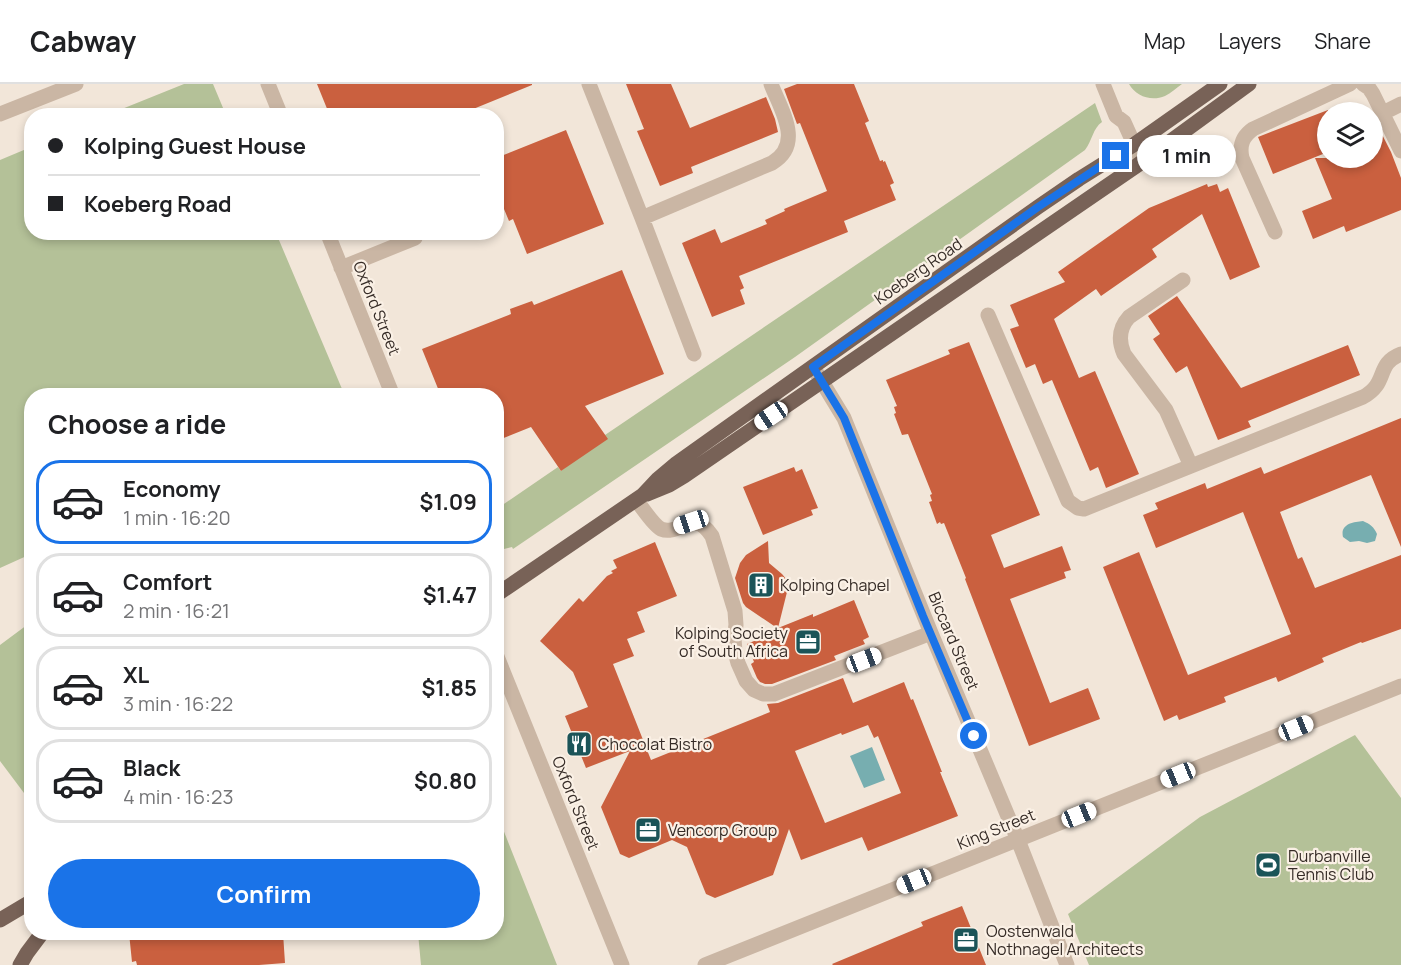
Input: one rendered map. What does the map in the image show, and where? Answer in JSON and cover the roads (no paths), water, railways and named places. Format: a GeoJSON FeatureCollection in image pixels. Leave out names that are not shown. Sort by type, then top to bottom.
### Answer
{"type":"FeatureCollection","features":[{"type":"Feature","properties":{"kind":"main road","name":"Koeberg Road"},"geometry":{"type":"LineString","coordinates":[[640,498],[677,463],[1038,207],[1135,144],[1220,84]]}},
{"type":"Feature","properties":{"kind":"main road","name":"Koeberg Road"},"geometry":{"type":"LineString","coordinates":[[504,590],[640,498],[684,476],[1142,162],[1249,84]]}},
{"type":"Feature","properties":{"kind":"main road"},"geometry":{"type":"LineString","coordinates":[[0,920],[24,906]]}},
{"type":"Feature","properties":{"kind":"main road"},"geometry":{"type":"LineString","coordinates":[[20,965],[37,940]]}},
{"type":"Feature","properties":{"kind":"street"},"geometry":{"type":"LineString","coordinates":[[0,114],[76,84]]}},
{"type":"Feature","properties":{"kind":"street"},"geometry":{"type":"LineString","coordinates":[[268,84],[278,108]]}},
{"type":"Feature","properties":{"kind":"street"},"geometry":{"type":"LineString","coordinates":[[589,84],[694,354]]}},
{"type":"Feature","properties":{"kind":"street"},"geometry":{"type":"LineString","coordinates":[[642,218],[772,164],[783,155],[789,142],[788,128],[771,84]]}},
{"type":"Feature","properties":{"kind":"street"},"geometry":{"type":"LineString","coordinates":[[1103,84],[1116,116],[1124,122],[1142,162]]}},
{"type":"Feature","properties":{"kind":"street"},"geometry":{"type":"LineString","coordinates":[[1275,232],[1242,158],[1241,144],[1244,138],[1253,129],[1350,84]]}},
{"type":"Feature","properties":{"kind":"street"},"geometry":{"type":"LineString","coordinates":[[1363,84],[1369,88],[1378,102]]}},
{"type":"Feature","properties":{"kind":"street"},"geometry":{"type":"LineString","coordinates":[[1401,104],[1383,113],[1401,151]]}},
{"type":"Feature","properties":{"kind":"street","name":"Oxford Street"},"geometry":{"type":"LineString","coordinates":[[330,240],[390,388]]}},
{"type":"Feature","properties":{"kind":"street"},"geometry":{"type":"LineString","coordinates":[[341,268],[410,240]]}},
{"type":"Feature","properties":{"kind":"street"},"geometry":{"type":"LineString","coordinates":[[1183,280],[1129,317],[1124,323],[1120,339],[1124,354],[1166,410],[1191,466]]}},
{"type":"Feature","properties":{"kind":"street"},"geometry":{"type":"LineString","coordinates":[[988,315],[1068,501],[1084,509],[1370,394],[1379,384],[1388,362],[1401,354]]}},
{"type":"Feature","properties":{"kind":"street","name":"Biccard Street"},"geometry":{"type":"LineString","coordinates":[[813,367],[844,418],[1018,840],[1067,965]]}},
{"type":"Feature","properties":{"kind":"street"},"geometry":{"type":"LineString","coordinates":[[640,498],[656,526],[663,530],[691,522],[698,523],[712,536],[735,611],[735,652],[746,681],[754,690],[763,694],[774,694],[931,633]]}},
{"type":"Feature","properties":{"kind":"street","name":"Oxford Street"},"geometry":{"type":"LineString","coordinates":[[504,674],[622,965]]}},
{"type":"Feature","properties":{"kind":"street","name":"King Street"},"geometry":{"type":"LineString","coordinates":[[705,965],[1401,686]]}},
{"type":"Feature","properties":{"kind":"water"},"geometry":{"type":"Polygon","coordinates":[[[1363,521],[1372,526],[1376,532],[1375,541],[1350,542],[1343,537],[1345,526],[1363,521]]]}},
{"type":"Feature","properties":{"kind":"water"},"geometry":{"type":"Polygon","coordinates":[[[872,747],[885,780],[864,788],[850,756],[872,747]]]}},
{"type":"Feature","properties":{"kind":"place","name":"Kolping Chapel"},"geometry":{"type":"Point","coordinates":[761,585]}},
{"type":"Feature","properties":{"kind":"place","name":"Kolping Society of South Africa"},"geometry":{"type":"Point","coordinates":[808,642]}},
{"type":"Feature","properties":{"kind":"place","name":"Chocolat Bistro"},"geometry":{"type":"Point","coordinates":[579,744]}},
{"type":"Feature","properties":{"kind":"place","name":"Vencorp Group"},"geometry":{"type":"Point","coordinates":[648,830]}},
{"type":"Feature","properties":{"kind":"place","name":"Durbanville Tennis Club"},"geometry":{"type":"Point","coordinates":[1268,865]}},
{"type":"Feature","properties":{"kind":"place","name":"Oostenwald Nothnagel Architects"},"geometry":{"type":"Point","coordinates":[966,940]}}]}
